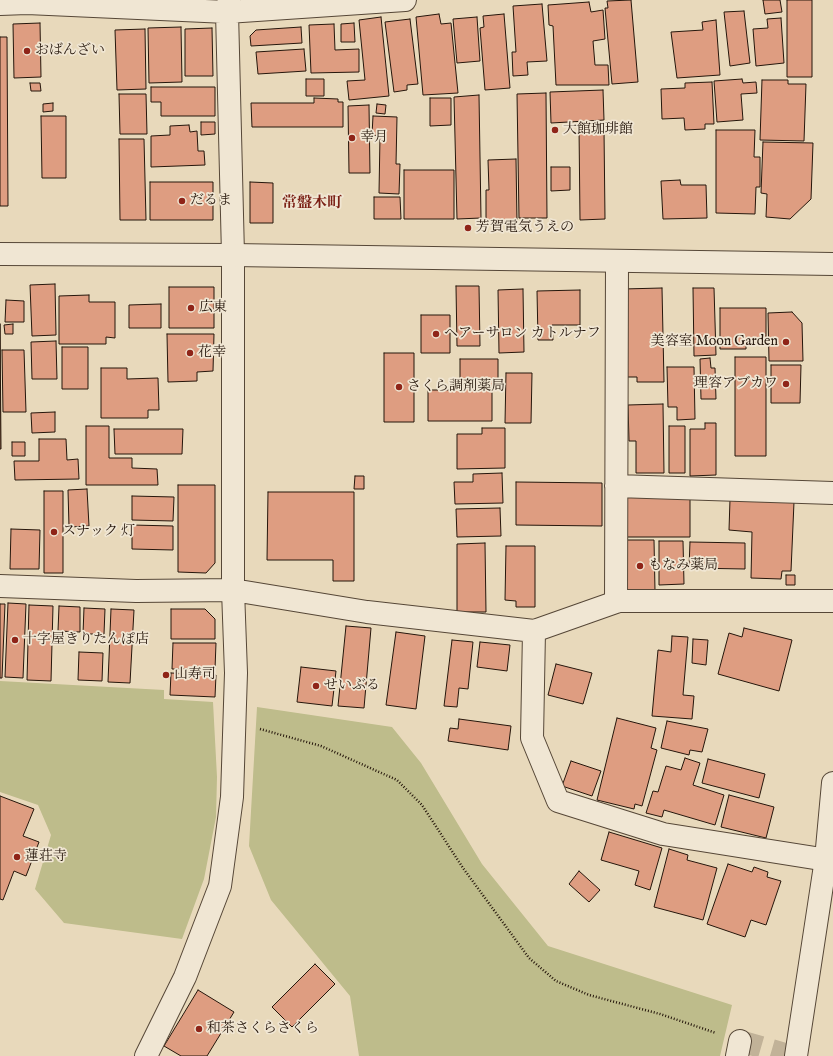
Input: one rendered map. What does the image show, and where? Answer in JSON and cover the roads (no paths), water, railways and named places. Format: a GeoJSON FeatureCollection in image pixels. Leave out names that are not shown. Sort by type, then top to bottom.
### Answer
{"type":"FeatureCollection","features":[{"type":"Feature","properties":{"kind":"street"},"geometry":{"type":"LineString","coordinates":[[0,4],[228,6],[405,0]]}},
{"type":"Feature","properties":{"kind":"street"},"geometry":{"type":"LineString","coordinates":[[146,1056],[185,977],[220,886],[232,797],[236,673],[233,590],[233,255],[228,6]]}},
{"type":"Feature","properties":{"kind":"street"},"geometry":{"type":"LineString","coordinates":[[0,254],[233,255],[833,264]]}},
{"type":"Feature","properties":{"kind":"street"},"geometry":{"type":"LineString","coordinates":[[616,602],[617,261]]}},
{"type":"Feature","properties":{"kind":"street"},"geometry":{"type":"LineString","coordinates":[[616,486],[833,492]]}},
{"type":"Feature","properties":{"kind":"street"},"geometry":{"type":"LineString","coordinates":[[0,586],[136,591],[233,590],[367,612],[534,631],[616,602],[833,601]]}},
{"type":"Feature","properties":{"kind":"street"},"geometry":{"type":"LineString","coordinates":[[534,631],[532,738],[558,801],[663,834],[830,860]]}},
{"type":"Feature","properties":{"kind":"street"},"geometry":{"type":"LineString","coordinates":[[796,1056],[830,860],[833,783]]}},
{"type":"Feature","properties":{"kind":"tunnel"},"geometry":{"type":"LineString","coordinates":[[740,1041],[792,1056]]}},
{"type":"Feature","properties":{"kind":"place","name":"おばんざい"},"geometry":{"type":"Point","coordinates":[27,51]}},
{"type":"Feature","properties":{"kind":"place","name":"大館珈琲館"},"geometry":{"type":"Point","coordinates":[555,130]}},
{"type":"Feature","properties":{"kind":"place","name":"幸月"},"geometry":{"type":"Point","coordinates":[352,138]}},
{"type":"Feature","properties":{"kind":"place","name":"だるま"},"geometry":{"type":"Point","coordinates":[182,201]}},
{"type":"Feature","properties":{"kind":"place","name":"芳賀電気うえの"},"geometry":{"type":"Point","coordinates":[468,228]}},
{"type":"Feature","properties":{"kind":"place","name":"広東"},"geometry":{"type":"Point","coordinates":[191,308]}},
{"type":"Feature","properties":{"kind":"place","name":"ヘアーサロン カトルナフ"},"geometry":{"type":"Point","coordinates":[436,334]}},
{"type":"Feature","properties":{"kind":"place","name":"美容室 Moon Garden"},"geometry":{"type":"Point","coordinates":[786,342]}},
{"type":"Feature","properties":{"kind":"place","name":"花幸"},"geometry":{"type":"Point","coordinates":[190,353]}},
{"type":"Feature","properties":{"kind":"place","name":"理容アブカワ"},"geometry":{"type":"Point","coordinates":[786,384]}},
{"type":"Feature","properties":{"kind":"place","name":"さくら調剤薬局"},"geometry":{"type":"Point","coordinates":[399,387]}},
{"type":"Feature","properties":{"kind":"place","name":"スナック 灯"},"geometry":{"type":"Point","coordinates":[54,532]}},
{"type":"Feature","properties":{"kind":"place","name":"もなみ薬局"},"geometry":{"type":"Point","coordinates":[640,566]}},
{"type":"Feature","properties":{"kind":"place","name":"十字屋きりたんぽ店"},"geometry":{"type":"Point","coordinates":[15,640]}},
{"type":"Feature","properties":{"kind":"place","name":"山寿司"},"geometry":{"type":"Point","coordinates":[166,675]}},
{"type":"Feature","properties":{"kind":"place","name":"せいぶる"},"geometry":{"type":"Point","coordinates":[316,686]}},
{"type":"Feature","properties":{"kind":"place","name":"蓮荘寺"},"geometry":{"type":"Point","coordinates":[17,857]}},
{"type":"Feature","properties":{"kind":"place","name":"和茶さくらさくら"},"geometry":{"type":"Point","coordinates":[199,1029]}},
{"type":"Feature","properties":{"kind":"district","name":"常盤木町"},"geometry":{"type":"Point","coordinates":[312,204]}}]}
